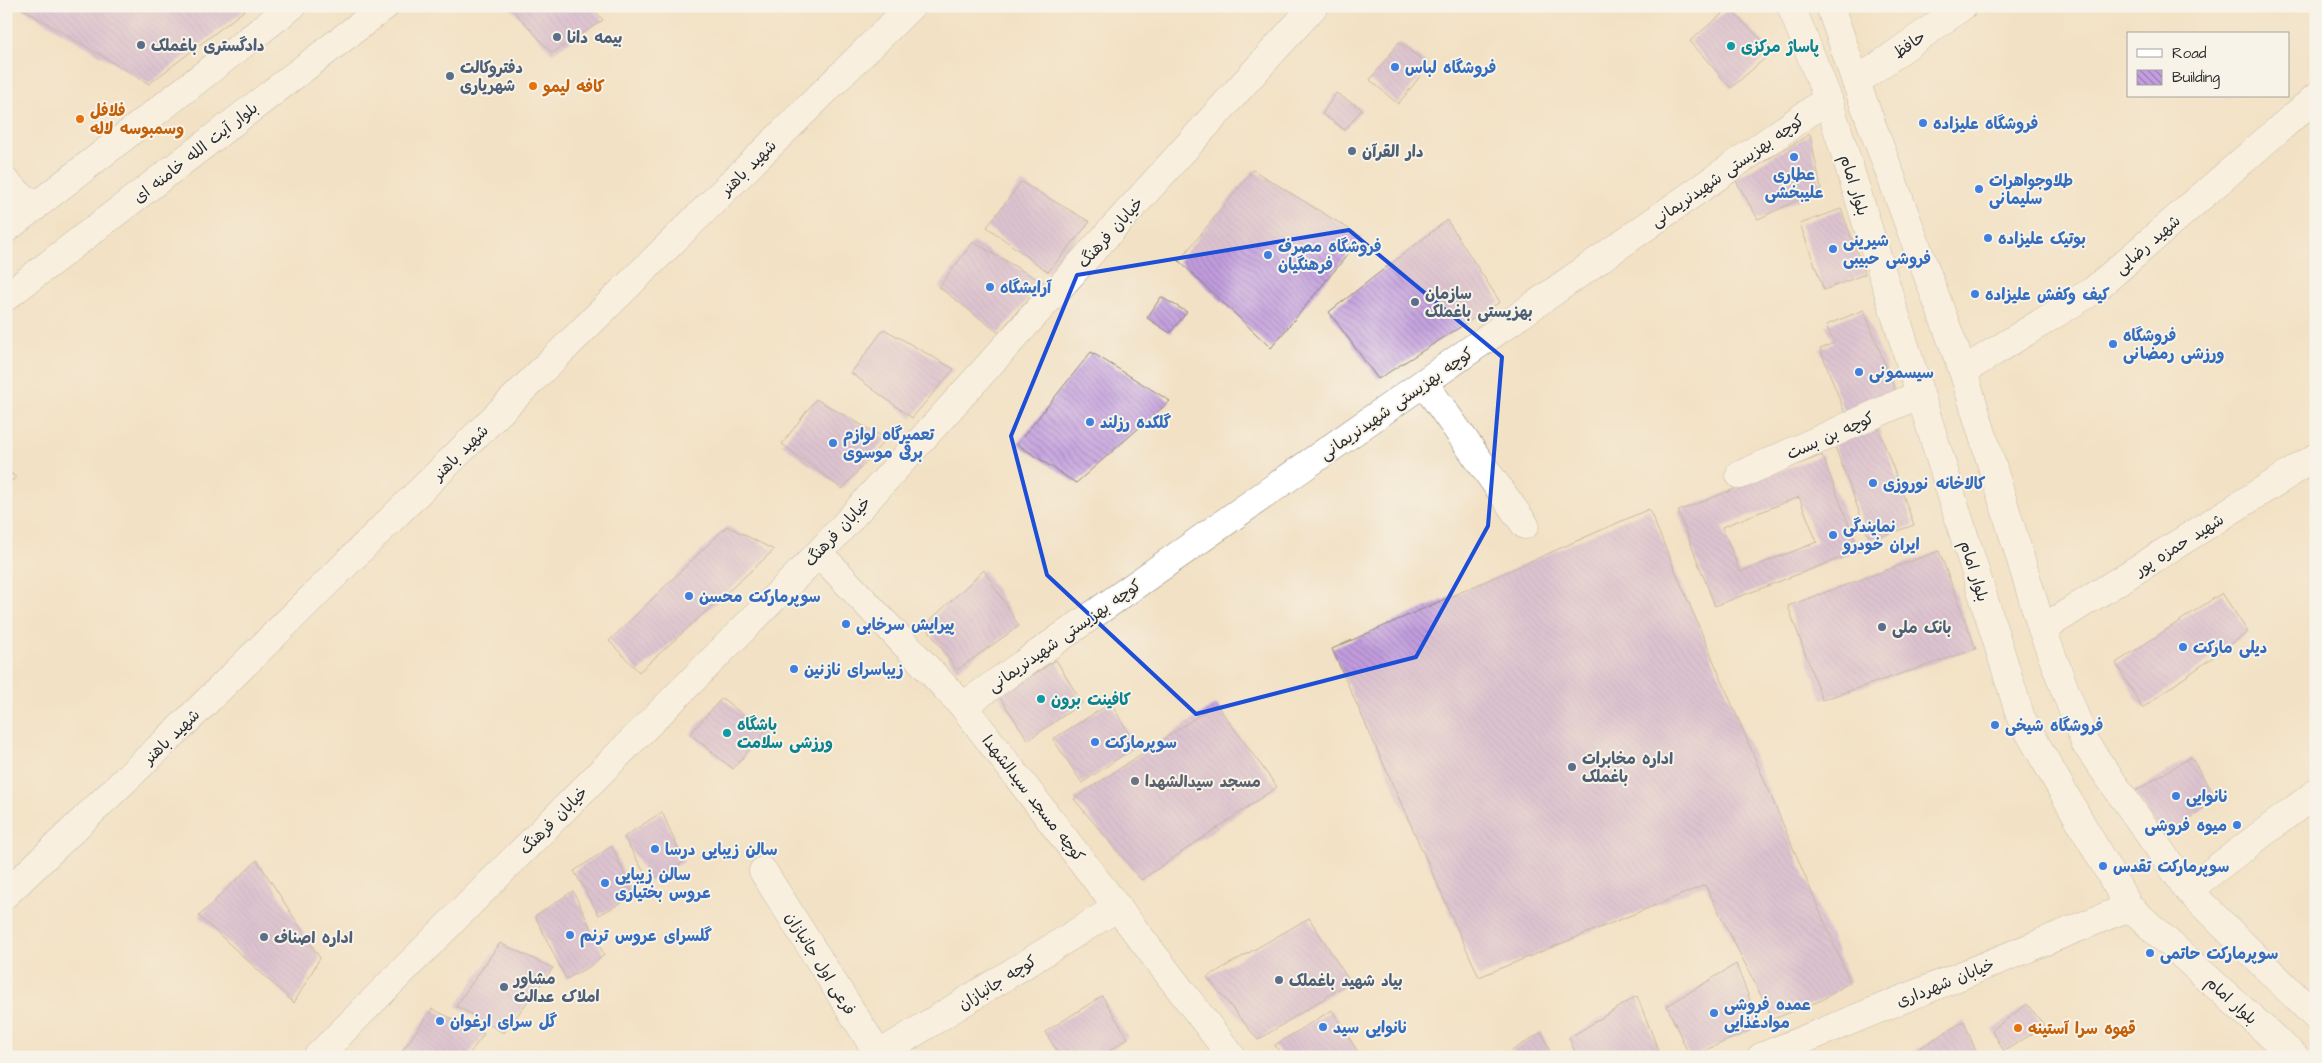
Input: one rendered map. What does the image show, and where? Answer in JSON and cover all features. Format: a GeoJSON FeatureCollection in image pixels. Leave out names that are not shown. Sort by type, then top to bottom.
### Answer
{"type":"FeatureCollection","features":[{"type":"Feature","properties":{"kind":"street"},"geometry":{"type":"LineString","coordinates":[[6,229],[292,6]]}},
{"type":"Feature","properties":{"kind":"street","name":"بلوار آیت الله خامنه ای"},"geometry":{"type":"LineString","coordinates":[[6,297],[385,6]]}},
{"type":"Feature","properties":{"kind":"street","name":"شهید باهنر"},"geometry":{"type":"LineString","coordinates":[[6,894],[191,717],[911,6]]}},
{"type":"Feature","properties":{"kind":"street","name":"خیابان فرهنگ"},"geometry":{"type":"LineString","coordinates":[[317,1057],[819,552],[1314,6]]}},
{"type":"Feature","properties":{"kind":"street","name":"بلوار امام"},"geometry":{"type":"LineString","coordinates":[[1791,6],[1828,99],[2021,718],[2129,907],[2295,1057]]}},
{"type":"Feature","properties":{"kind":"street"},"geometry":{"type":"LineString","coordinates":[[1830,6],[1856,82],[1963,371],[2042,629],[2085,743],[2188,890],[2316,1017]]}},
{"type":"Feature","properties":{"kind":"street","name":"حافظ"},"geometry":{"type":"LineString","coordinates":[[1856,82],[1963,6]]}},
{"type":"Feature","properties":{"kind":"street","name":"شهید رضایی"},"geometry":{"type":"LineString","coordinates":[[1963,371],[2094,290],[2316,96]]}},
{"type":"Feature","properties":{"kind":"street","name":"کوچه بهزیستی شهیدنریمانی"},"geometry":{"type":"LineString","coordinates":[[963,706],[1828,99]]}},
{"type":"Feature","properties":{"kind":"street"},"geometry":{"type":"LineString","coordinates":[[6,182],[34,208]]}},
{"type":"Feature","properties":{"kind":"street"},"geometry":{"type":"LineString","coordinates":[[1424,383],[1525,526]]}},
{"type":"Feature","properties":{"kind":"street","name":"کوچه بن بست"},"geometry":{"type":"LineString","coordinates":[[1740,475],[1920,394]]}},
{"type":"Feature","properties":{"kind":"street","name":"شهید حمزه پور"},"geometry":{"type":"LineString","coordinates":[[2042,629],[2316,457]]}},
{"type":"Feature","properties":{"kind":"street","name":"کوچه مسجد سیدالشهدا"},"geometry":{"type":"LineString","coordinates":[[819,552],[963,706],[1232,1057]]}},
{"type":"Feature","properties":{"kind":"street"},"geometry":{"type":"LineString","coordinates":[[2188,890],[2316,793]]}},
{"type":"Feature","properties":{"kind":"street","name":"فرعی اول جانبازان"},"geometry":{"type":"LineString","coordinates":[[763,871],[877,1056]]}},
{"type":"Feature","properties":{"kind":"street","name":"کوچه جانبازان"},"geometry":{"type":"LineString","coordinates":[[877,1056],[1118,907]]}},
{"type":"Feature","properties":{"kind":"street","name":"خیابان شهرداری"},"geometry":{"type":"LineString","coordinates":[[1761,1057],[2129,907]]}},
{"type":"Feature","properties":{"kind":"highlighted area"},"geometry":{"type":"Polygon","coordinates":[[[1349,230],[1502,357],[1488,526],[1416,657],[1196,714],[1047,575],[1011,436],[1077,275],[1349,230]]]}},
{"type":"Feature","properties":{"kind":"building","name":"دادگستری باغملک"},"geometry":{"type":"Polygon","coordinates":[[[18,6],[250,6],[149,84],[18,6]]]}},
{"type":"Feature","properties":{"kind":"building","name":"بیمه دانا"},"geometry":{"type":"Polygon","coordinates":[[[509,6],[591,6],[603,20],[552,53],[509,6]]]}},
{"type":"Feature","properties":{"kind":"building","name":"پاساژ مرکزی"},"geometry":{"type":"Polygon","coordinates":[[[1729,8],[1773,51],[1731,88],[1690,41],[1729,8]]]}},
{"type":"Feature","properties":{"kind":"building"},"geometry":{"type":"Polygon","coordinates":[[[1399,42],[1429,65],[1398,104],[1370,80],[1399,42]]]}},
{"type":"Feature","properties":{"kind":"building"},"geometry":{"type":"Polygon","coordinates":[[[1336,93],[1362,109],[1345,130],[1322,114],[1336,93]]]}},
{"type":"Feature","properties":{"kind":"building","name":"عطاری علیبخشی"},"geometry":{"type":"Polygon","coordinates":[[[1810,134],[1821,189],[1758,219],[1735,179],[1810,134]]]}},
{"type":"Feature","properties":{"kind":"building"},"geometry":{"type":"Polygon","coordinates":[[[1253,170],[1362,237],[1271,348],[1179,261],[1253,170]]]}},
{"type":"Feature","properties":{"kind":"building"},"geometry":{"type":"Polygon","coordinates":[[[1021,182],[1090,222],[1048,272],[987,227],[1021,182]]]}},
{"type":"Feature","properties":{"kind":"building","name":"شیرینی فروشی حبیبی"},"geometry":{"type":"Polygon","coordinates":[[[1841,209],[1865,274],[1824,290],[1800,224],[1841,209]]]}},
{"type":"Feature","properties":{"kind":"building"},"geometry":{"type":"Polygon","coordinates":[[[1447,220],[1500,302],[1378,379],[1329,312],[1447,220]]]}},
{"type":"Feature","properties":{"kind":"building"},"geometry":{"type":"Polygon","coordinates":[[[973,242],[1042,282],[999,333],[939,287],[973,242]]]}},
{"type":"Feature","properties":{"kind":"building"},"geometry":{"type":"Polygon","coordinates":[[[1161,297],[1187,312],[1170,333],[1147,318],[1161,297]]]}},
{"type":"Feature","properties":{"kind":"building","name":"سیسمونی"},"geometry":{"type":"Polygon","coordinates":[[[1864,310],[1897,395],[1846,416],[1820,349],[1834,343],[1826,325],[1864,310]]]}},
{"type":"Feature","properties":{"kind":"building"},"geometry":{"type":"Polygon","coordinates":[[[884,329],[954,369],[912,418],[851,373],[884,329]]]}},
{"type":"Feature","properties":{"kind":"building","name":"گلکده رزلند"},"geometry":{"type":"Polygon","coordinates":[[[1091,352],[1170,401],[1076,483],[1017,444],[1091,352]]]}},
{"type":"Feature","properties":{"kind":"building"},"geometry":{"type":"Polygon","coordinates":[[[816,399],[886,439],[842,489],[782,444],[816,399]]]}},
{"type":"Feature","properties":{"kind":"building","name":"کالاخانه نوروزی"},"geometry":{"type":"Polygon","coordinates":[[[1877,424],[1914,525],[1870,541],[1833,441],[1877,424]]]}},
{"type":"Feature","properties":{"kind":"building","name":"نمایندگی ایران خودرو"},"geometry":{"type":"Polygon","coordinates":[[[1822,455],[1859,551],[1715,606],[1678,511],[1822,455]],[[1799,497],[1722,527],[1740,572],[1817,542],[1799,497]]]}},
{"type":"Feature","properties":{"kind":"building"},"geometry":{"type":"Polygon","coordinates":[[[6,468],[16,478],[6,484],[6,468]]]}},
{"type":"Feature","properties":{"kind":"building","name":"اداره مخابرات باغملک"},"geometry":{"type":"Polygon","coordinates":[[[1649,509],[1850,982],[1822,1000],[1773,1019],[1705,885],[1479,977],[1332,649],[1649,509]]]}},
{"type":"Feature","properties":{"kind":"building","name":"سوپرمارکت محسن"},"geometry":{"type":"Polygon","coordinates":[[[727,526],[774,550],[639,672],[609,641],[727,526]]]}},
{"type":"Feature","properties":{"kind":"building","name":"بانک ملی"},"geometry":{"type":"Polygon","coordinates":[[[1939,551],[1976,649],[1822,700],[1788,606],[1939,551]]]}},
{"type":"Feature","properties":{"kind":"building"},"geometry":{"type":"Polygon","coordinates":[[[984,570],[1019,626],[957,670],[925,625],[984,570]]]}},
{"type":"Feature","properties":{"kind":"building","name":"دیلی مارکت"},"geometry":{"type":"Polygon","coordinates":[[[2222,593],[2248,632],[2142,708],[2116,663],[2222,593]]]}},
{"type":"Feature","properties":{"kind":"building","name":"کافینت برون"},"geometry":{"type":"Polygon","coordinates":[[[1056,660],[1082,703],[1028,740],[999,696],[1056,660]]]}},
{"type":"Feature","properties":{"kind":"building","name":"باشگاه ورزشی سلامت"},"geometry":{"type":"Polygon","coordinates":[[[722,698],[765,732],[733,769],[690,734],[722,698]]]}},
{"type":"Feature","properties":{"kind":"building","name":"سوپرمارکت"},"geometry":{"type":"Polygon","coordinates":[[[1111,703],[1136,746],[1082,783],[1053,739],[1111,703]]]}},
{"type":"Feature","properties":{"kind":"building"},"geometry":{"type":"Polygon","coordinates":[[[1216,704],[1277,787],[1141,880],[1074,799],[1216,704]]]}},
{"type":"Feature","properties":{"kind":"building","name":"نانوایی"},"geometry":{"type":"Polygon","coordinates":[[[2191,757],[2217,799],[2163,837],[2134,792],[2191,757]]]}},
{"type":"Feature","properties":{"kind":"building","name":"سالن زیبایی درسا"},"geometry":{"type":"Polygon","coordinates":[[[662,812],[684,862],[649,881],[624,837],[662,812]]]}},
{"type":"Feature","properties":{"kind":"building","name":"سالن زیبایی عروس بختیاری"},"geometry":{"type":"Polygon","coordinates":[[[612,846],[634,896],[599,915],[574,871],[612,846]]]}},
{"type":"Feature","properties":{"kind":"building","name":"اداره اصناف"},"geometry":{"type":"Polygon","coordinates":[[[257,860],[320,958],[294,1003],[199,916],[257,860]]]}},
{"type":"Feature","properties":{"kind":"building","name":"گلسرای عروس ترنم"},"geometry":{"type":"Polygon","coordinates":[[[573,891],[604,955],[589,967],[566,979],[535,916],[573,891]]]}},
{"type":"Feature","properties":{"kind":"building","name":"بیاد شهید باغملک"},"geometry":{"type":"Polygon","coordinates":[[[1309,918],[1350,982],[1258,1040],[1207,977],[1309,918]]]}},
{"type":"Feature","properties":{"kind":"building","name":"مشاور املاک عدالت"},"geometry":{"type":"Polygon","coordinates":[[[500,943],[553,968],[504,1033],[456,1006],[500,943]]]}},
{"type":"Feature","properties":{"kind":"building"},"geometry":{"type":"Polygon","coordinates":[[[1736,964],[1760,1026],[1690,1057],[1667,1006],[1736,964]]]}},
{"type":"Feature","properties":{"kind":"building"},"geometry":{"type":"Polygon","coordinates":[[[1102,996],[1128,1038],[1101,1057],[1061,1057],[1045,1032],[1102,996]]]}},
{"type":"Feature","properties":{"kind":"building"},"geometry":{"type":"Polygon","coordinates":[[[1637,996],[1661,1057],[1577,1057],[1569,1038],[1637,996]]]}},
{"type":"Feature","properties":{"kind":"building","name":"قهوه سرا آستینه"},"geometry":{"type":"Polygon","coordinates":[[[2027,1004],[2045,1026],[2004,1051],[1992,1030],[2027,1004]]]}},
{"type":"Feature","properties":{"kind":"building","name":"گل سرای ارغوان"},"geometry":{"type":"Polygon","coordinates":[[[432,1009],[484,1034],[467,1057],[398,1057],[432,1009]]]}},
{"type":"Feature","properties":{"kind":"building","name":"نانوایی سید"},"geometry":{"type":"Polygon","coordinates":[[[1332,1010],[1358,1052],[1351,1057],[1282,1057],[1275,1045],[1332,1010]]]}},
{"type":"Feature","properties":{"kind":"building"},"geometry":{"type":"Polygon","coordinates":[[[1964,1021],[1978,1057],[1905,1057],[1964,1021]]]}},
{"type":"Feature","properties":{"kind":"building"},"geometry":{"type":"Polygon","coordinates":[[[1542,1032],[1552,1057],[1502,1057],[1542,1032]]]}},
{"type":"Feature","properties":{"kind":"place","name":"بیمه دانا"},"geometry":{"type":"Point","coordinates":[557,37]}},
{"type":"Feature","properties":{"kind":"place","name":"دادگستری باغملک"},"geometry":{"type":"Point","coordinates":[141,45]}},
{"type":"Feature","properties":{"kind":"place","name":"پاساژ مرکزی"},"geometry":{"type":"Point","coordinates":[1731,46]}},
{"type":"Feature","properties":{"kind":"place","name":"فروشگاه لباس"},"geometry":{"type":"Point","coordinates":[1395,67]}},
{"type":"Feature","properties":{"kind":"place","name":"دفتروکالت شهریاری"},"geometry":{"type":"Point","coordinates":[450,76]}},
{"type":"Feature","properties":{"kind":"place","name":"کافه لیمو"},"geometry":{"type":"Point","coordinates":[533,86]}},
{"type":"Feature","properties":{"kind":"place","name":"فلافل وسمبوسه لاله"},"geometry":{"type":"Point","coordinates":[80,119]}},
{"type":"Feature","properties":{"kind":"place","name":"فروشگاه علیزاده"},"geometry":{"type":"Point","coordinates":[1923,123]}},
{"type":"Feature","properties":{"kind":"place","name":"دار القرآن"},"geometry":{"type":"Point","coordinates":[1352,151]}},
{"type":"Feature","properties":{"kind":"place","name":"عطاری علیبخشی"},"geometry":{"type":"Point","coordinates":[1794,157]}},
{"type":"Feature","properties":{"kind":"place","name":"طلاوجواهرات سلیمانی"},"geometry":{"type":"Point","coordinates":[1979,189]}},
{"type":"Feature","properties":{"kind":"place","name":"بوتیک علیزاده"},"geometry":{"type":"Point","coordinates":[1988,238]}},
{"type":"Feature","properties":{"kind":"place","name":"شیرینی فروشی حبیبی"},"geometry":{"type":"Point","coordinates":[1833,249]}},
{"type":"Feature","properties":{"kind":"place","name":"فروشگاه مصرف فرهنگیان"},"geometry":{"type":"Point","coordinates":[1268,255]}},
{"type":"Feature","properties":{"kind":"place","name":"آرایشگاه"},"geometry":{"type":"Point","coordinates":[990,287]}},
{"type":"Feature","properties":{"kind":"place","name":"کیف وکفش علیزاده"},"geometry":{"type":"Point","coordinates":[1975,294]}},
{"type":"Feature","properties":{"kind":"place","name":"سازمان بهزیستی باغملک"},"geometry":{"type":"Point","coordinates":[1415,302]}},
{"type":"Feature","properties":{"kind":"place","name":"فروشگاه ورزشی رمضانی"},"geometry":{"type":"Point","coordinates":[2113,344]}},
{"type":"Feature","properties":{"kind":"place","name":"سیسمونی"},"geometry":{"type":"Point","coordinates":[1859,372]}},
{"type":"Feature","properties":{"kind":"place","name":"گلکده رزلند"},"geometry":{"type":"Point","coordinates":[1090,422]}},
{"type":"Feature","properties":{"kind":"place","name":"تعمیرگاه لوازم برقی موسوی"},"geometry":{"type":"Point","coordinates":[833,443]}},
{"type":"Feature","properties":{"kind":"place","name":"کالاخانه نوروزی"},"geometry":{"type":"Point","coordinates":[1873,483]}},
{"type":"Feature","properties":{"kind":"place","name":"نمایندگی ایران خودرو"},"geometry":{"type":"Point","coordinates":[1833,535]}},
{"type":"Feature","properties":{"kind":"place","name":"سوپرمارکت محسن"},"geometry":{"type":"Point","coordinates":[689,596]}},
{"type":"Feature","properties":{"kind":"place","name":"پیرایش سرخابی"},"geometry":{"type":"Point","coordinates":[846,624]}},
{"type":"Feature","properties":{"kind":"place","name":"بانک ملی"},"geometry":{"type":"Point","coordinates":[1882,627]}},
{"type":"Feature","properties":{"kind":"place","name":"دیلی مارکت"},"geometry":{"type":"Point","coordinates":[2183,647]}},
{"type":"Feature","properties":{"kind":"place","name":"زیباسرای نازنین"},"geometry":{"type":"Point","coordinates":[794,669]}},
{"type":"Feature","properties":{"kind":"place","name":"کافینت برون"},"geometry":{"type":"Point","coordinates":[1041,699]}},
{"type":"Feature","properties":{"kind":"place","name":"فروشگاه شیخی"},"geometry":{"type":"Point","coordinates":[1995,725]}},
{"type":"Feature","properties":{"kind":"place","name":"باشگاه ورزشی سلامت"},"geometry":{"type":"Point","coordinates":[727,733]}},
{"type":"Feature","properties":{"kind":"place","name":"سوپرمارکت"},"geometry":{"type":"Point","coordinates":[1095,742]}},
{"type":"Feature","properties":{"kind":"place","name":"اداره مخابرات باغملک"},"geometry":{"type":"Point","coordinates":[1572,767]}},
{"type":"Feature","properties":{"kind":"place","name":"مسجد سیدالشهدا"},"geometry":{"type":"Point","coordinates":[1135,781]}},
{"type":"Feature","properties":{"kind":"place","name":"نانوایی"},"geometry":{"type":"Point","coordinates":[2176,796]}},
{"type":"Feature","properties":{"kind":"place","name":"میوه فروشی"},"geometry":{"type":"Point","coordinates":[2237,825]}},
{"type":"Feature","properties":{"kind":"place","name":"سالن زیبایی درسا"},"geometry":{"type":"Point","coordinates":[655,849]}},
{"type":"Feature","properties":{"kind":"place","name":"سوپرمارکت تقدس"},"geometry":{"type":"Point","coordinates":[2103,866]}},
{"type":"Feature","properties":{"kind":"place","name":"سالن زیبایی عروس بختیاری"},"geometry":{"type":"Point","coordinates":[605,883]}},
{"type":"Feature","properties":{"kind":"place","name":"گلسرای عروس ترنم"},"geometry":{"type":"Point","coordinates":[570,935]}},
{"type":"Feature","properties":{"kind":"place","name":"اداره اصناف"},"geometry":{"type":"Point","coordinates":[264,937]}},
{"type":"Feature","properties":{"kind":"place","name":"سوپرمارکت حاتمی"},"geometry":{"type":"Point","coordinates":[2150,953]}},
{"type":"Feature","properties":{"kind":"place","name":"بیاد شهید باغملک"},"geometry":{"type":"Point","coordinates":[1279,980]}},
{"type":"Feature","properties":{"kind":"place","name":"مشاور املاک عدالت"},"geometry":{"type":"Point","coordinates":[504,987]}},
{"type":"Feature","properties":{"kind":"place","name":"عمده فروشی موادغذایی"},"geometry":{"type":"Point","coordinates":[1714,1013]}},
{"type":"Feature","properties":{"kind":"place","name":"گل سرای ارغوان"},"geometry":{"type":"Point","coordinates":[440,1021]}},
{"type":"Feature","properties":{"kind":"place","name":"نانوایی سید"},"geometry":{"type":"Point","coordinates":[1323,1027]}},
{"type":"Feature","properties":{"kind":"place","name":"قهوه سرا آستینه"},"geometry":{"type":"Point","coordinates":[2018,1028]}}]}
